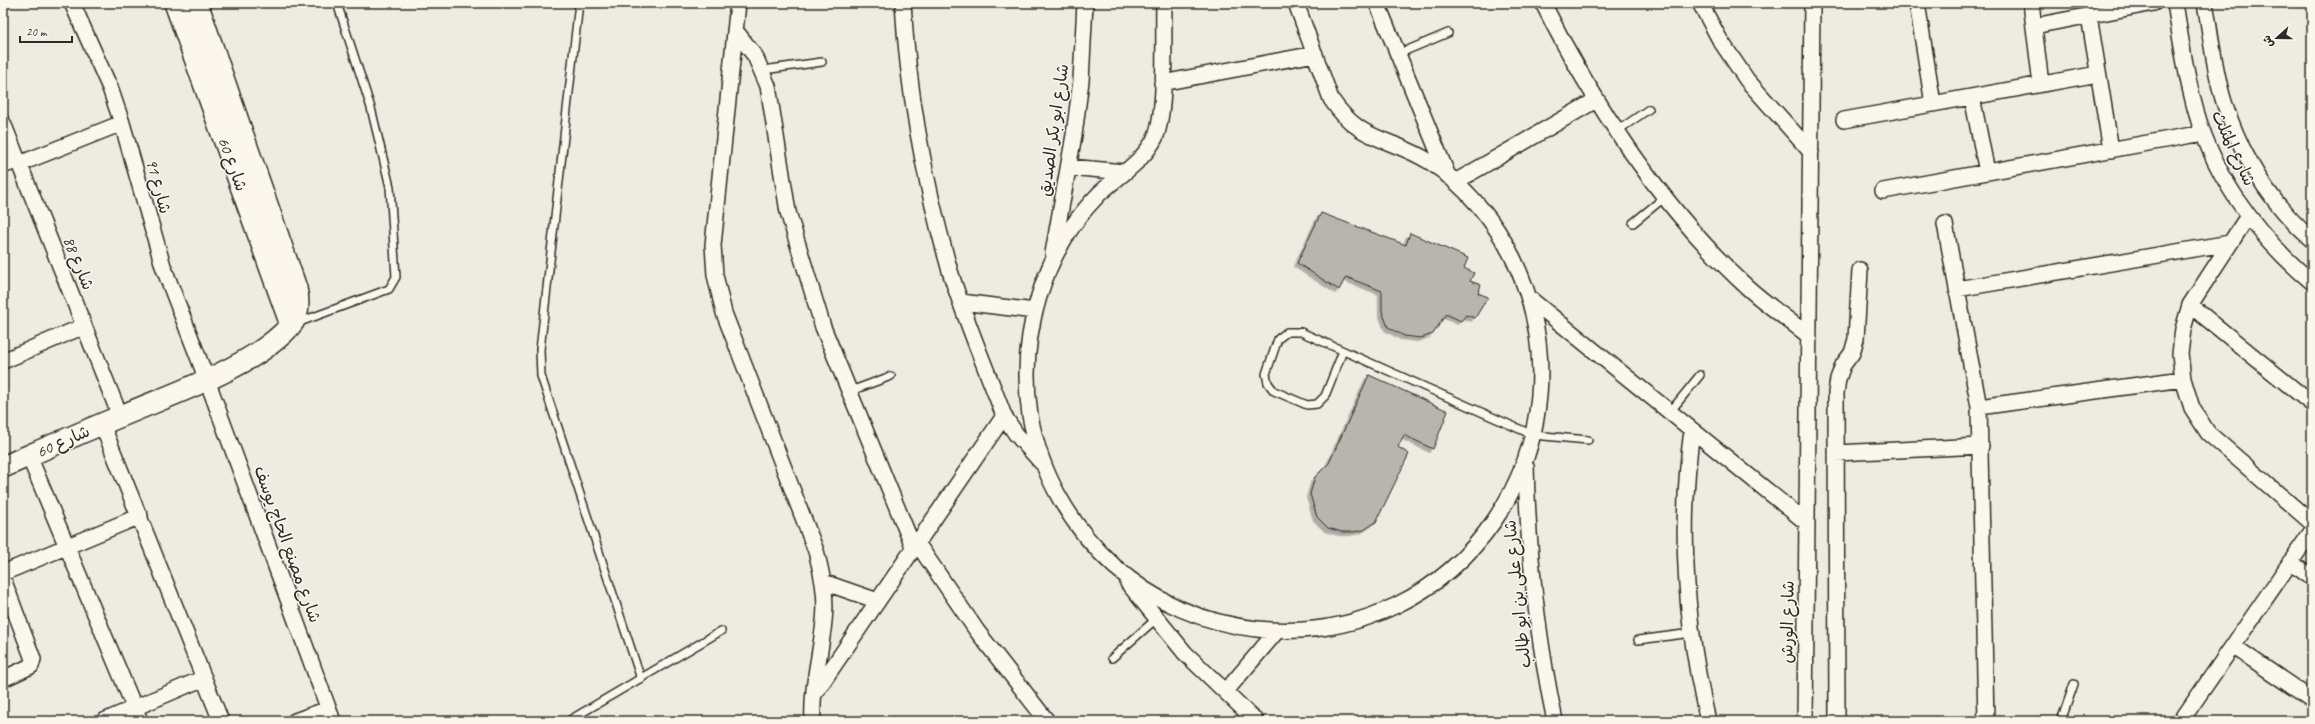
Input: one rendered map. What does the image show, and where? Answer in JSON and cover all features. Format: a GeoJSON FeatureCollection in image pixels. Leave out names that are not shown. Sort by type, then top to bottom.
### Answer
{"type":"FeatureCollection","features":[{"type":"Feature","properties":{"kind":"street","name":"شارع 91"},"geometry":{"type":"LineString","coordinates":[[72,3],[110,88],[122,122],[162,266],[208,380]]}},
{"type":"Feature","properties":{"kind":"street","name":"شارع 60"},"geometry":{"type":"LineString","coordinates":[[175,3],[291,325]]}},
{"type":"Feature","properties":{"kind":"street","name":"شارع 60"},"geometry":{"type":"LineString","coordinates":[[3,467],[208,380],[263,349],[291,325],[297,314],[299,301],[296,288],[197,3]]}},
{"type":"Feature","properties":{"kind":"street"},"geometry":{"type":"LineString","coordinates":[[738,3],[713,245],[715,275],[724,313],[816,551],[823,582],[824,621],[813,696],[813,721]]}},
{"type":"Feature","properties":{"kind":"street"},"geometry":{"type":"LineString","coordinates":[[904,3],[910,78],[917,127],[939,228],[951,272],[1004,416],[1024,445],[1044,465]]}},
{"type":"Feature","properties":{"kind":"street","name":"شارع ابو بكر الصديق"},"geometry":{"type":"LineString","coordinates":[[1052,262],[1069,167],[1081,81],[1085,3]]}},
{"type":"Feature","properties":{"kind":"street"},"geometry":{"type":"LineString","coordinates":[[1164,3],[1161,112],[1157,133],[1144,154],[1096,198],[1079,218],[1052,262],[1035,311],[1027,362],[1028,389],[1036,440],[1044,465],[1067,512],[1100,553],[1119,570],[1156,597],[1185,611],[1235,626],[1277,631],[1313,630],[1363,619],[1411,598],[1433,584],[1467,554],[1489,530],[1503,508],[1526,461],[1533,435],[1540,385],[1540,359],[1537,333],[1528,298],[1513,258],[1500,236],[1477,204],[1452,180],[1428,161],[1368,135],[1347,119],[1331,99],[1296,3]]}},
{"type":"Feature","properties":{"kind":"street"},"geometry":{"type":"LineString","coordinates":[[1377,3],[1452,180]]}},
{"type":"Feature","properties":{"kind":"street"},"geometry":{"type":"LineString","coordinates":[[1543,3],[1596,100],[1665,197],[1715,254],[1747,287],[1809,336]]}},
{"type":"Feature","properties":{"kind":"street"},"geometry":{"type":"LineString","coordinates":[[1700,3],[1720,40],[1747,80],[1811,152]]}},
{"type":"Feature","properties":{"kind":"street","name":"شارع الورش"},"geometry":{"type":"LineString","coordinates":[[1805,721],[1812,3]]}},
{"type":"Feature","properties":{"kind":"street"},"geometry":{"type":"LineString","coordinates":[[1917,3],[1933,104]]}},
{"type":"Feature","properties":{"kind":"street"},"geometry":{"type":"LineString","coordinates":[[2031,3],[2041,84]]}},
{"type":"Feature","properties":{"kind":"street"},"geometry":{"type":"LineString","coordinates":[[2034,26],[2154,3]]}},
{"type":"Feature","properties":{"kind":"street","name":"شارع المثلث"},"geometry":{"type":"LineString","coordinates":[[2174,3],[2192,96],[2203,133],[2223,176],[2248,216],[2278,251],[2312,282]]}},
{"type":"Feature","properties":{"kind":"street","name":"شارع المثلث"},"geometry":{"type":"LineString","coordinates":[[2205,3],[2224,101],[2241,146],[2266,189],[2297,226],[2312,240]]}},
{"type":"Feature","properties":{"kind":"street"},"geometry":{"type":"LineString","coordinates":[[2089,16],[2111,150]]}},
{"type":"Feature","properties":{"kind":"street"},"geometry":{"type":"LineString","coordinates":[[735,30],[755,56],[763,70],[772,102],[788,212],[813,297],[848,392],[916,546],[977,632],[1047,721]]}},
{"type":"Feature","properties":{"kind":"street"},"geometry":{"type":"LineString","coordinates":[[1162,83],[1315,54]]}},
{"type":"Feature","properties":{"kind":"street"},"geometry":{"type":"LineString","coordinates":[[1844,120],[2098,74]]}},
{"type":"Feature","properties":{"kind":"street"},"geometry":{"type":"LineString","coordinates":[[1972,97],[1987,172]]}},
{"type":"Feature","properties":{"kind":"street"},"geometry":{"type":"LineString","coordinates":[[1452,180],[1596,100]]}},
{"type":"Feature","properties":{"kind":"street"},"geometry":{"type":"LineString","coordinates":[[3,166],[19,162],[122,122]]}},
{"type":"Feature","properties":{"kind":"street","name":"شارع 88"},"geometry":{"type":"LineString","coordinates":[[3,123],[84,326],[140,516],[222,721]]}},
{"type":"Feature","properties":{"kind":"street"},"geometry":{"type":"LineString","coordinates":[[1883,191],[2203,133]]}},
{"type":"Feature","properties":{"kind":"street"},"geometry":{"type":"LineString","coordinates":[[1069,167],[1124,172]]}},
{"type":"Feature","properties":{"kind":"street"},"geometry":{"type":"LineString","coordinates":[[2248,216],[2190,305],[2182,329],[2180,354],[2182,379],[2192,408],[2208,433],[2312,523]]}},
{"type":"Feature","properties":{"kind":"street"},"geometry":{"type":"LineString","coordinates":[[1944,224],[1979,407],[1986,721]]}},
{"type":"Feature","properties":{"kind":"street"},"geometry":{"type":"LineString","coordinates":[[1957,289],[2230,243]]}},
{"type":"Feature","properties":{"kind":"street"},"geometry":{"type":"LineString","coordinates":[[1837,721],[1836,393],[1838,379],[1843,365],[1852,353],[1856,339],[1860,270]]}},
{"type":"Feature","properties":{"kind":"street"},"geometry":{"type":"LineString","coordinates":[[1528,298],[1808,523]]}},
{"type":"Feature","properties":{"kind":"street"},"geometry":{"type":"LineString","coordinates":[[961,302],[1035,311]]}},
{"type":"Feature","properties":{"kind":"street"},"geometry":{"type":"LineString","coordinates":[[2190,305],[2312,404]]}},
{"type":"Feature","properties":{"kind":"street"},"geometry":{"type":"LineString","coordinates":[[3,361],[84,326]]}},
{"type":"Feature","properties":{"kind":"street"},"geometry":{"type":"LineString","coordinates":[[1979,407],[2182,379]]}},
{"type":"Feature","properties":{"kind":"street","name":"شارع مصنع الحاج يوسف"},"geometry":{"type":"LineString","coordinates":[[208,380],[330,715]]}},
{"type":"Feature","properties":{"kind":"street"},"geometry":{"type":"LineString","coordinates":[[813,696],[1004,416]]}},
{"type":"Feature","properties":{"kind":"street"},"geometry":{"type":"LineString","coordinates":[[1692,430],[1686,477],[1684,522],[1686,567],[1692,633],[1708,721]]}},
{"type":"Feature","properties":{"kind":"street"},"geometry":{"type":"LineString","coordinates":[[1836,454],[1981,446]]}},
{"type":"Feature","properties":{"kind":"street"},"geometry":{"type":"LineString","coordinates":[[29,456],[137,714]]}},
{"type":"Feature","properties":{"kind":"street","name":"شارع على بن ابو طالب"},"geometry":{"type":"LineString","coordinates":[[1526,461],[1530,570],[1537,625],[1555,721]]}},
{"type":"Feature","properties":{"kind":"street"},"geometry":{"type":"LineString","coordinates":[[3,573],[140,516]]}},
{"type":"Feature","properties":{"kind":"street"},"geometry":{"type":"LineString","coordinates":[[2181,721],[2312,531]]}},
{"type":"Feature","properties":{"kind":"street"},"geometry":{"type":"LineString","coordinates":[[2290,562],[2312,578]]}},
{"type":"Feature","properties":{"kind":"street"},"geometry":{"type":"LineString","coordinates":[[1119,570],[1156,619],[1186,653],[1256,721]]}},
{"type":"Feature","properties":{"kind":"street"},"geometry":{"type":"LineString","coordinates":[[3,579],[33,659],[30,666],[3,679]]}},
{"type":"Feature","properties":{"kind":"street"},"geometry":{"type":"LineString","coordinates":[[823,582],[878,601]]}},
{"type":"Feature","properties":{"kind":"street"},"geometry":{"type":"LineString","coordinates":[[1226,691],[1277,631]]}},
{"type":"Feature","properties":{"kind":"street"},"geometry":{"type":"LineString","coordinates":[[2233,646],[2312,700]]}},
{"type":"Feature","properties":{"kind":"street"},"geometry":{"type":"LineString","coordinates":[[104,721],[137,714],[204,678]]}},
{"type":"Feature","properties":{"kind":"street"},"geometry":{"type":"LineString","coordinates":[[295,721],[330,715]]}},
{"type":"Feature","properties":{"kind":"lane"},"geometry":{"type":"LineString","coordinates":[[291,325],[389,289],[396,277],[390,186],[371,108],[337,3]]}},
{"type":"Feature","properties":{"kind":"lane"},"geometry":{"type":"LineString","coordinates":[[579,3],[540,350],[541,376],[641,679]]}},
{"type":"Feature","properties":{"kind":"lane"},"geometry":{"type":"LineString","coordinates":[[1398,54],[1448,33]]}},
{"type":"Feature","properties":{"kind":"lane"},"geometry":{"type":"LineString","coordinates":[[763,70],[822,62]]}},
{"type":"Feature","properties":{"kind":"lane"},"geometry":{"type":"LineString","coordinates":[[1617,130],[1649,109]]}},
{"type":"Feature","properties":{"kind":"lane"},"geometry":{"type":"LineString","coordinates":[[1633,223],[1665,197]]}},
{"type":"Feature","properties":{"kind":"lane"},"geometry":{"type":"LineString","coordinates":[[1343,351],[1324,396],[1317,404],[1307,405],[1274,391],[1268,383],[1266,374],[1278,339],[1287,332],[1301,332],[1533,435],[1588,440]]}},
{"type":"Feature","properties":{"kind":"lane"},"geometry":{"type":"LineString","coordinates":[[1670,412],[1700,375]]}},
{"type":"Feature","properties":{"kind":"lane"},"geometry":{"type":"LineString","coordinates":[[848,392],[891,376]]}},
{"type":"Feature","properties":{"kind":"lane"},"geometry":{"type":"LineString","coordinates":[[1112,658],[1156,619]]}},
{"type":"Feature","properties":{"kind":"lane"},"geometry":{"type":"LineString","coordinates":[[568,721],[721,631]]}},
{"type":"Feature","properties":{"kind":"lane"},"geometry":{"type":"LineString","coordinates":[[1638,640],[1692,633]]}},
{"type":"Feature","properties":{"kind":"lane"},"geometry":{"type":"LineString","coordinates":[[2061,721],[2074,684]]}},
{"type":"Feature","properties":{"kind":"building"},"geometry":{"type":"Polygon","coordinates":[[[1321,213],[1406,245],[1410,233],[1468,258],[1464,268],[1474,273],[1470,281],[1481,285],[1478,293],[1488,297],[1475,318],[1466,315],[1461,321],[1446,314],[1433,334],[1421,338],[1404,336],[1388,327],[1382,311],[1382,291],[1346,277],[1339,290],[1297,263],[1321,213]]]}},
{"type":"Feature","properties":{"kind":"building"},"geometry":{"type":"Polygon","coordinates":[[[1369,375],[1448,411],[1433,449],[1404,435],[1398,447],[1409,454],[1376,522],[1364,530],[1342,532],[1328,528],[1317,517],[1310,494],[1315,477],[1329,463],[1369,375]]]}}]}
